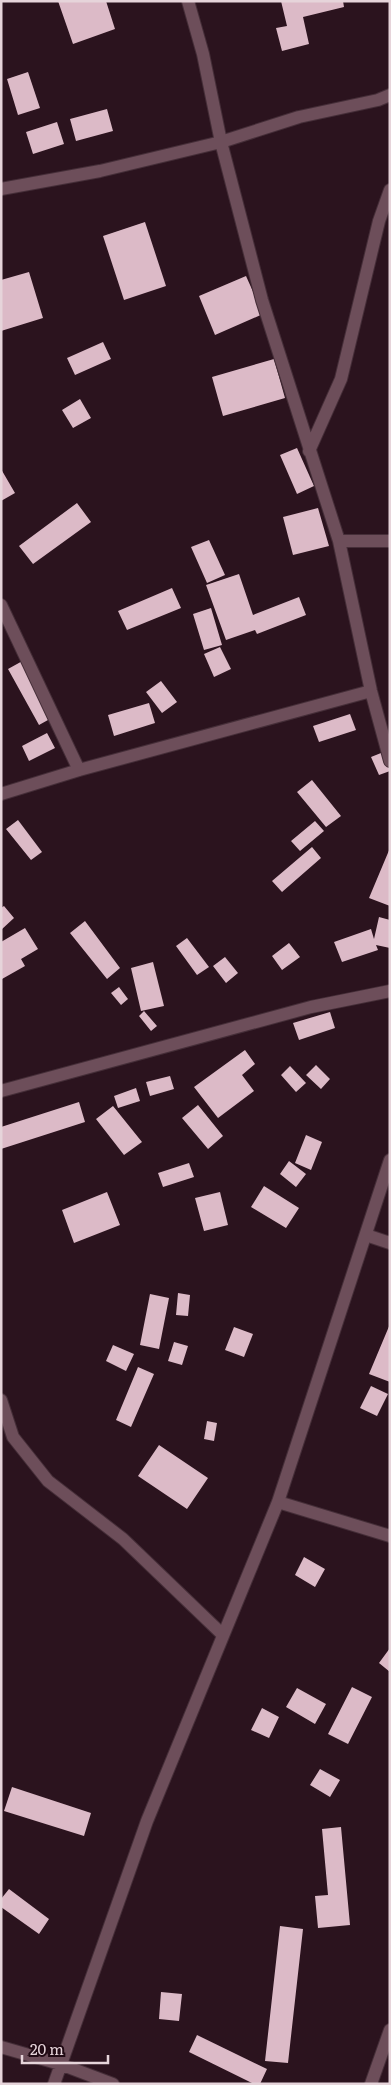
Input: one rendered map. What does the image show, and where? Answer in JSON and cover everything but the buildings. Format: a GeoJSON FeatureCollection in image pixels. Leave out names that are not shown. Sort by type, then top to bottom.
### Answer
{"type":"FeatureCollection","features":[{"type":"Feature","properties":{"kind":"street"},"geometry":{"type":"LineString","coordinates":[[188,1],[203,54],[221,142],[262,300],[339,541],[371,691],[390,761]]}},
{"type":"Feature","properties":{"kind":"street"},"geometry":{"type":"LineString","coordinates":[[1,189],[100,171],[221,142],[298,116],[378,100],[390,95]]}},
{"type":"Feature","properties":{"kind":"street"},"geometry":{"type":"LineString","coordinates":[[309,451],[341,379],[378,221],[390,190]]}},
{"type":"Feature","properties":{"kind":"street"},"geometry":{"type":"LineString","coordinates":[[339,541],[390,541]]}},
{"type":"Feature","properties":{"kind":"street"},"geometry":{"type":"LineString","coordinates":[[1,605],[80,770]]}},
{"type":"Feature","properties":{"kind":"street"},"geometry":{"type":"LineString","coordinates":[[1,794],[80,770],[371,691]]}},
{"type":"Feature","properties":{"kind":"street"},"geometry":{"type":"LineString","coordinates":[[1,1091],[311,1007],[390,991]]}},
{"type":"Feature","properties":{"kind":"street"},"geometry":{"type":"LineString","coordinates":[[54,2084],[147,1822],[278,1502],[390,1160]]}},
{"type":"Feature","properties":{"kind":"street"},"geometry":{"type":"LineString","coordinates":[[366,1235],[390,1243]]}},
{"type":"Feature","properties":{"kind":"street"},"geometry":{"type":"LineString","coordinates":[[1,1400],[13,1437],[48,1481],[123,1539],[223,1635]]}},
{"type":"Feature","properties":{"kind":"street"},"geometry":{"type":"LineString","coordinates":[[278,1502],[390,1536]]}},
{"type":"Feature","properties":{"kind":"street"},"geometry":{"type":"LineString","coordinates":[[371,2084],[390,2030]]}},
{"type":"Feature","properties":{"kind":"street"},"geometry":{"type":"LineString","coordinates":[[1,2047],[60,2064],[112,2084]]}}]}
